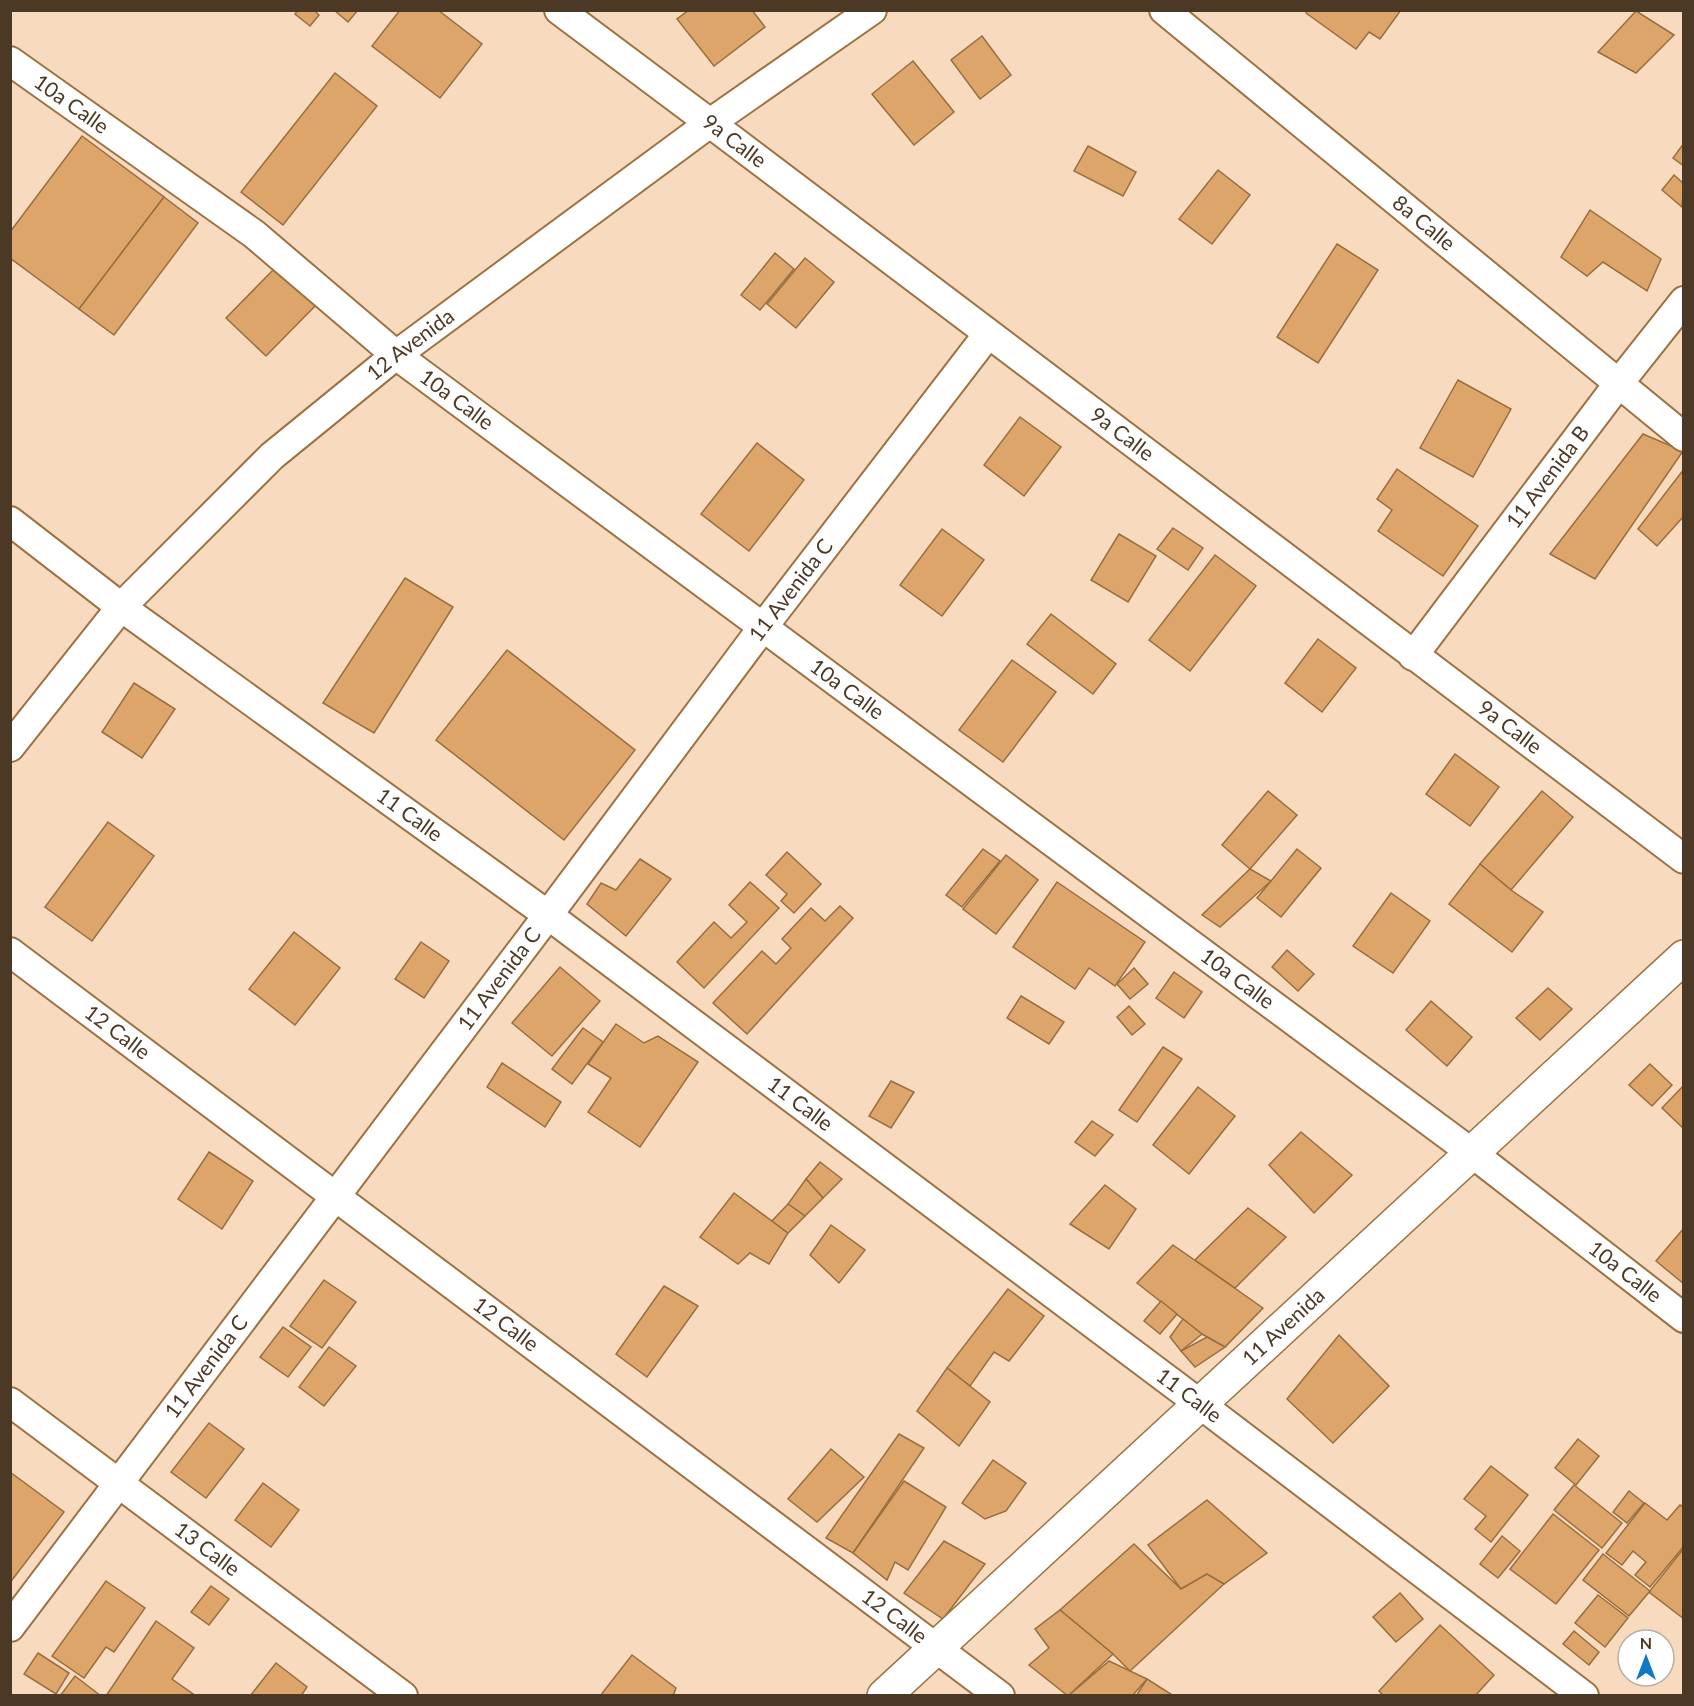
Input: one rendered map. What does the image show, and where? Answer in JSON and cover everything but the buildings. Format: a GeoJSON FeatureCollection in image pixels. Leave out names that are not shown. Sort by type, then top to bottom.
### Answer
{"type":"FeatureCollection","features":[{"type":"Feature","properties":{"kind":"street","name":"9a Calle"},"geometry":{"type":"LineString","coordinates":[[559,10],[1683,860]]}},
{"type":"Feature","properties":{"kind":"street","name":"12 Avenida"},"geometry":{"type":"LineString","coordinates":[[10,747],[121,607],[273,456],[396,355],[710,123],[872,10]]}},
{"type":"Feature","properties":{"kind":"street","name":"8a Calle"},"geometry":{"type":"LineString","coordinates":[[1164,10],[1683,437]]}},
{"type":"Feature","properties":{"kind":"street","name":"10a Calle"},"geometry":{"type":"LineString","coordinates":[[10,61],[254,234],[396,355],[1472,1153],[1683,1318]]}},
{"type":"Feature","properties":{"kind":"street","name":"11 Avenida B"},"geometry":{"type":"LineString","coordinates":[[1413,656],[1618,383],[1683,301]]}},
{"type":"Feature","properties":{"kind":"street","name":"11 Avenida C"},"geometry":{"type":"LineString","coordinates":[[10,1627],[548,915],[762,627],[988,334]]}},
{"type":"Feature","properties":{"kind":"street","name":"11 Calle"},"geometry":{"type":"LineString","coordinates":[[10,521],[121,607],[548,915],[1584,1695]]}},
{"type":"Feature","properties":{"kind":"street","name":"12 Calle"},"geometry":{"type":"LineString","coordinates":[[10,952],[1000,1695]]}},
{"type":"Feature","properties":{"kind":"street","name":"11 Avenida"},"geometry":{"type":"LineString","coordinates":[[884,1695],[1683,957]]}},
{"type":"Feature","properties":{"kind":"street","name":"13 Calle"},"geometry":{"type":"LineString","coordinates":[[10,1402],[403,1695]]}}]}
